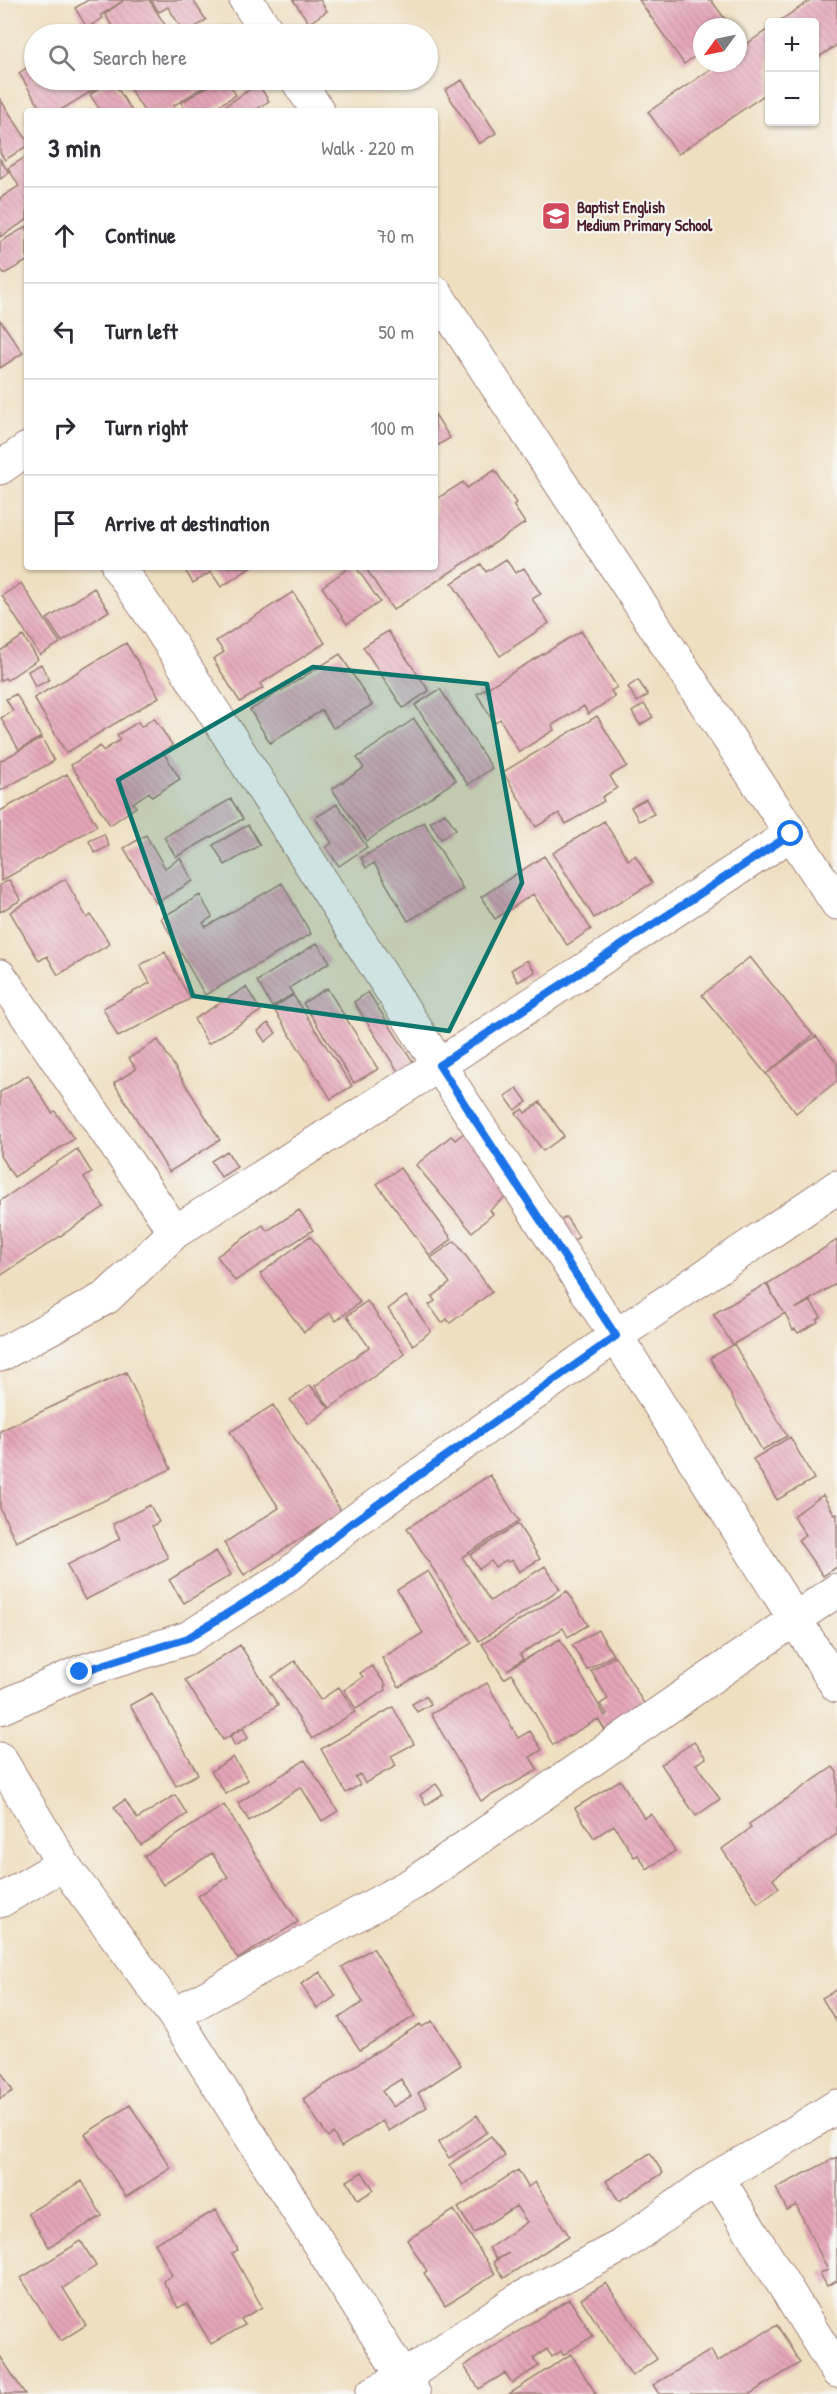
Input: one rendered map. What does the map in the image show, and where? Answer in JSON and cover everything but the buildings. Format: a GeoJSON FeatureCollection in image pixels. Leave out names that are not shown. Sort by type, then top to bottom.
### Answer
{"type":"FeatureCollection","features":[{"type":"Feature","properties":{"kind":"street"},"geometry":{"type":"LineString","coordinates":[[246,0],[262,24]]}},
{"type":"Feature","properties":{"kind":"street"},"geometry":{"type":"LineString","coordinates":[[304,90],[316,108]]}},
{"type":"Feature","properties":{"kind":"street"},"geometry":{"type":"LineString","coordinates":[[438,297],[837,903]]}},
{"type":"Feature","properties":{"kind":"street"},"geometry":{"type":"LineString","coordinates":[[120,570],[155,620],[439,1065],[616,1336],[795,1618],[814,1653],[837,1686]]}},
{"type":"Feature","properties":{"kind":"street"},"geometry":{"type":"LineString","coordinates":[[0,1355],[107,1297],[175,1232],[439,1065],[791,834]]}},
{"type":"Feature","properties":{"kind":"street"},"geometry":{"type":"LineString","coordinates":[[0,976],[175,1232]]}},
{"type":"Feature","properties":{"kind":"street"},"geometry":{"type":"LineString","coordinates":[[0,1708],[80,1672],[188,1638],[284,1578],[350,1524],[616,1336],[837,1187]]}},
{"type":"Feature","properties":{"kind":"street"},"geometry":{"type":"LineString","coordinates":[[174,2015],[414,1883],[837,1590]]}},
{"type":"Feature","properties":{"kind":"street"},"geometry":{"type":"LineString","coordinates":[[0,1759],[63,1864],[174,2015],[408,2386]]}},
{"type":"Feature","properties":{"kind":"street"},"geometry":{"type":"LineString","coordinates":[[0,1901],[63,1864]]}},
{"type":"Feature","properties":{"kind":"street"},"geometry":{"type":"LineString","coordinates":[[372,2394],[408,2386],[518,2300],[621,2246],[717,2177],[780,2142],[837,2106]]}},
{"type":"Feature","properties":{"kind":"street"},"geometry":{"type":"LineString","coordinates":[[717,2177],[837,2371]]}},
{"type":"Feature","properties":{"kind":"highlighted area"},"geometry":{"type":"Polygon","coordinates":[[[313,667],[487,684],[522,883],[449,1031],[193,996],[118,780],[313,667]]]}},
{"type":"Feature","properties":{"kind":"place","name":"Baptist English Medium Primary School"},"geometry":{"type":"Point","coordinates":[556,216]}},
{"type":"Feature","properties":{"kind":"route"},"geometry":{"type":"LineString","coordinates":[[80,1672],[188,1638],[284,1578],[350,1524],[616,1336],[439,1065],[791,834]]}}]}
